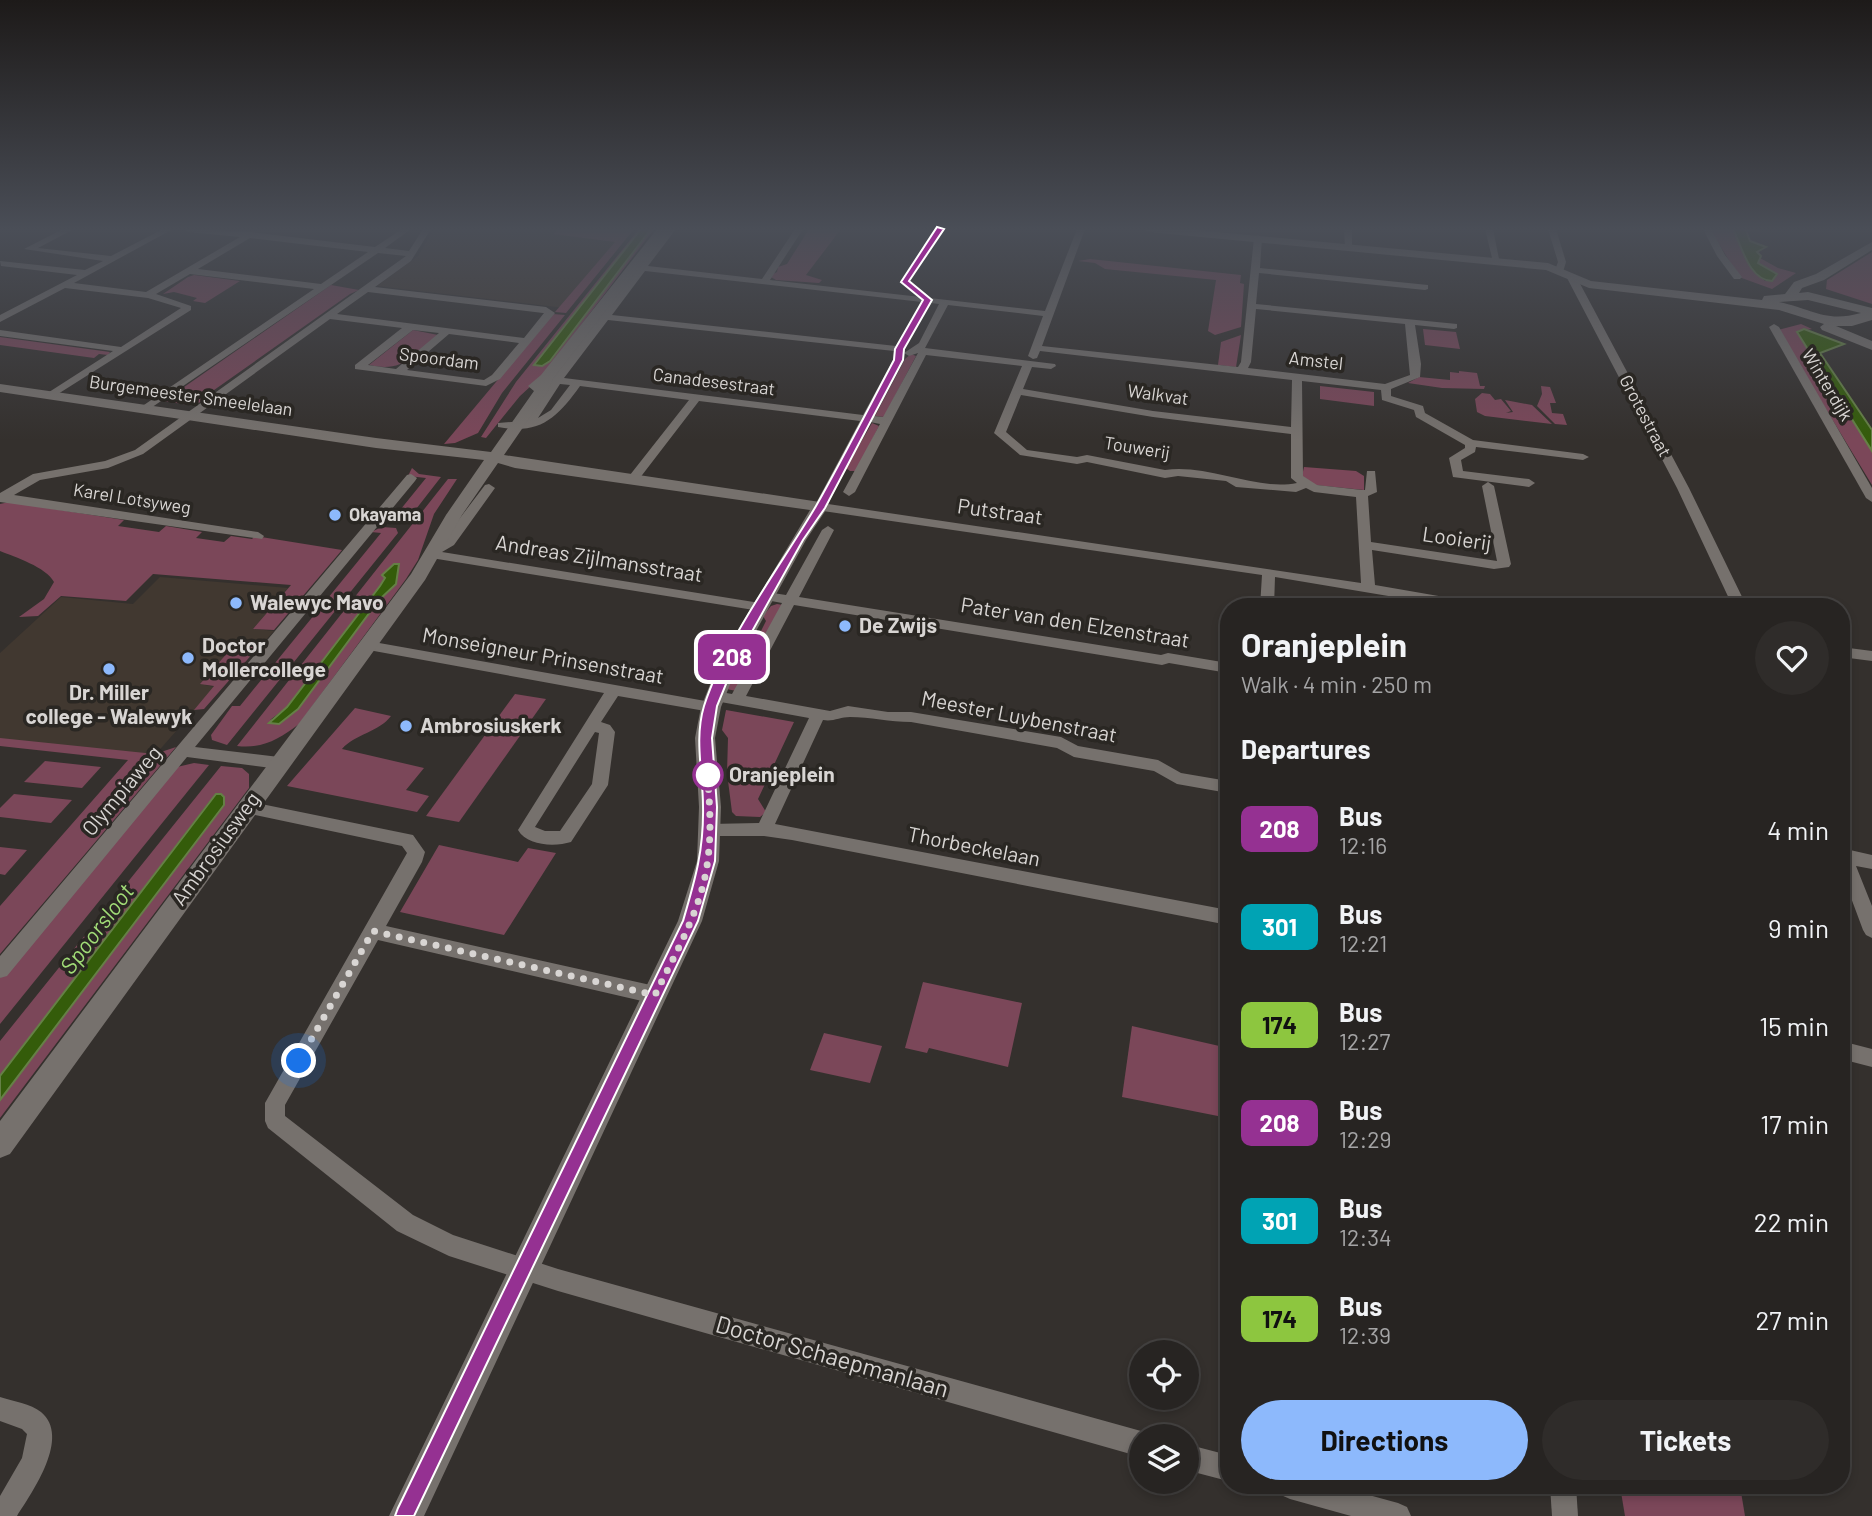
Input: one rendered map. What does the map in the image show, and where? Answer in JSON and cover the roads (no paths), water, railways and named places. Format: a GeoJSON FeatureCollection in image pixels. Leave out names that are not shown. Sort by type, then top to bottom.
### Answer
{"type":"FeatureCollection","features":[{"type":"Feature","properties":{"kind":"main road"},"geometry":{"type":"LineString","coordinates":[[484,460],[552,379],[608,300]]}},
{"type":"Feature","properties":{"kind":"main road"},"geometry":{"type":"LineString","coordinates":[[1732,300],[1791,300],[1855,312]]}},
{"type":"Feature","properties":{"kind":"main road"},"geometry":{"type":"LineString","coordinates":[[1791,300],[1813,318],[1855,312]]}},
{"type":"Feature","properties":{"kind":"main road"},"geometry":{"type":"LineString","coordinates":[[1791,300],[1807,320],[1870,342]]}},
{"type":"Feature","properties":{"kind":"main road"},"geometry":{"type":"LineString","coordinates":[[1838,300],[1855,312]]}},
{"type":"Feature","properties":{"kind":"main road"},"geometry":{"type":"LineString","coordinates":[[1855,312],[1854,333],[1870,342]]}},
{"type":"Feature","properties":{"kind":"main road","name":"Burgemeester Smeelelaan"},"geometry":{"type":"LineString","coordinates":[[0,388],[376,443],[391,449],[484,460]]}},
{"type":"Feature","properties":{"kind":"main road","name":"Putstraat"},"geometry":{"type":"LineString","coordinates":[[484,460],[820,508]]}},
{"type":"Feature","properties":{"kind":"main road","name":"Ambrosiusweg"},"geometry":{"type":"LineString","coordinates":[[0,1144],[279,763],[419,576],[441,551],[472,500],[484,460]]}},
{"type":"Feature","properties":{"kind":"main road","name":"Ambrosiusweg"},"geometry":{"type":"LineString","coordinates":[[441,551],[426,546],[438,513],[484,460]]}},
{"type":"Feature","properties":{"kind":"main road"},"geometry":{"type":"LineString","coordinates":[[407,1516],[691,921],[708,861],[710,831],[705,738],[713,701],[729,662],[798,540],[820,508]]}},
{"type":"Feature","properties":{"kind":"street"},"geometry":{"type":"LineString","coordinates":[[0,319],[36,300]]}},
{"type":"Feature","properties":{"kind":"street"},"geometry":{"type":"LineString","coordinates":[[50,396],[188,308],[167,300]]}},
{"type":"Feature","properties":{"kind":"street"},"geometry":{"type":"LineString","coordinates":[[145,409],[305,300]]}},
{"type":"Feature","properties":{"kind":"street"},"geometry":{"type":"LineString","coordinates":[[1,498],[37,477],[125,459],[350,300]]}},
{"type":"Feature","properties":{"kind":"street","name":"Spoordam"},"geometry":{"type":"LineString","coordinates":[[410,327],[359,366],[486,383],[496,377],[549,311],[455,300]]}},
{"type":"Feature","properties":{"kind":"street"},"geometry":{"type":"LineString","coordinates":[[552,379],[618,300]]}},
{"type":"Feature","properties":{"kind":"street"},"geometry":{"type":"LineString","coordinates":[[820,508],[928,300],[1049,314]]}},
{"type":"Feature","properties":{"kind":"street","name":"Touwerij"},"geometry":{"type":"LineString","coordinates":[[1054,300],[1000,433],[1024,453],[1077,461],[1087,458],[1165,474],[1178,472],[1229,478],[1236,483],[1296,488],[1305,484]]}},
{"type":"Feature","properties":{"kind":"street"},"geometry":{"type":"LineString","coordinates":[[1242,369],[1246,362],[1252,300]]}},
{"type":"Feature","properties":{"kind":"street","name":"Grotestraat"},"geometry":{"type":"LineString","coordinates":[[1583,300],[1683,488],[1736,598]]}},
{"type":"Feature","properties":{"kind":"street"},"geometry":{"type":"LineString","coordinates":[[849,492],[944,303]]}},
{"type":"Feature","properties":{"kind":"street"},"geometry":{"type":"LineString","coordinates":[[1251,306],[1454,326]]}},
{"type":"Feature","properties":{"kind":"street"},"geometry":{"type":"LineString","coordinates":[[327,316],[526,341]]}},
{"type":"Feature","properties":{"kind":"street"},"geometry":{"type":"LineString","coordinates":[[605,317],[682,324],[899,355],[921,351],[1033,356],[1051,366]]}},
{"type":"Feature","properties":{"kind":"street","name":"Amstel"},"geometry":{"type":"LineString","coordinates":[[1033,356],[1242,369],[1297,379],[1386,387],[1415,376],[1416,364],[1410,322]]}},
{"type":"Feature","properties":{"kind":"street","name":"Winterdijk"},"geometry":{"type":"LineString","coordinates":[[1774,327],[1872,498]]}},
{"type":"Feature","properties":{"kind":"street"},"geometry":{"type":"LineString","coordinates":[[398,372],[447,331]]}},
{"type":"Feature","properties":{"kind":"street"},"geometry":{"type":"LineString","coordinates":[[0,333],[124,350]]}},
{"type":"Feature","properties":{"kind":"street","name":"Canadesestraat"},"geometry":{"type":"LineString","coordinates":[[552,379],[886,421]]}},
{"type":"Feature","properties":{"kind":"street"},"geometry":{"type":"LineString","coordinates":[[1297,379],[1297,478],[1314,488],[1362,494],[1371,492],[1371,474]]}},
{"type":"Feature","properties":{"kind":"street"},"geometry":{"type":"LineString","coordinates":[[516,425],[549,419],[577,383]]}},
{"type":"Feature","properties":{"kind":"street","name":"Amstel"},"geometry":{"type":"LineString","coordinates":[[1386,387],[1386,398],[1413,404],[1419,408],[1420,415],[1470,443],[1583,457]]}},
{"type":"Feature","properties":{"kind":"street","name":"Walkvat"},"geometry":{"type":"LineString","coordinates":[[1016,391],[1153,414],[1295,430]]}},
{"type":"Feature","properties":{"kind":"street"},"geometry":{"type":"LineString","coordinates":[[632,480],[697,397]]}},
{"type":"Feature","properties":{"kind":"street"},"geometry":{"type":"LineString","coordinates":[[1470,443],[1471,450],[1455,458],[1457,474],[1529,483]]}},
{"type":"Feature","properties":{"kind":"street"},"geometry":{"type":"LineString","coordinates":[[833,482],[858,474]]}},
{"type":"Feature","properties":{"kind":"street","name":"Olympiaweg"},"geometry":{"type":"LineString","coordinates":[[0,970],[411,478]]}},
{"type":"Feature","properties":{"kind":"street","name":"Looierij"},"geometry":{"type":"LineString","coordinates":[[1366,545],[1494,565],[1504,564],[1488,486]]}},
{"type":"Feature","properties":{"kind":"street","name":"Ambrosiusweg"},"geometry":{"type":"LineString","coordinates":[[472,500],[489,488]]}},
{"type":"Feature","properties":{"kind":"street"},"geometry":{"type":"LineString","coordinates":[[1362,494],[1368,587]]}},
{"type":"Feature","properties":{"kind":"street","name":"Karel Lotsyweg"},"geometry":{"type":"LineString","coordinates":[[1,498],[258,536]]}},
{"type":"Feature","properties":{"kind":"street","name":"Putstraat"},"geometry":{"type":"LineString","coordinates":[[820,508],[1269,572],[1429,598]]}},
{"type":"Feature","properties":{"kind":"street"},"geometry":{"type":"LineString","coordinates":[[736,699],[828,530]]}},
{"type":"Feature","properties":{"kind":"street"},"geometry":{"type":"LineString","coordinates":[[798,540],[821,543]]}},
{"type":"Feature","properties":{"kind":"street","name":"Andreas Zijlmansstraat"},"geometry":{"type":"LineString","coordinates":[[441,551],[763,601],[790,600]]}},
{"type":"Feature","properties":{"kind":"street"},"geometry":{"type":"LineString","coordinates":[[1268,598],[1269,572]]}},
{"type":"Feature","properties":{"kind":"street","name":"Pater van den Elzenstraat"},"geometry":{"type":"LineString","coordinates":[[790,600],[1163,660],[1168,658],[1220,667]]}},
{"type":"Feature","properties":{"kind":"street","name":"Monseigneur Prinsenstraat"},"geometry":{"type":"LineString","coordinates":[[368,646],[614,690],[713,701]]}},
{"type":"Feature","properties":{"kind":"street"},"geometry":{"type":"LineString","coordinates":[[1850,653],[1872,656]]}},
{"type":"Feature","properties":{"kind":"street"},"geometry":{"type":"LineString","coordinates":[[591,725],[607,732],[600,785],[565,837],[551,839],[534,836],[526,830],[530,821],[591,725],[614,690]]}},
{"type":"Feature","properties":{"kind":"street","name":"Meester Luybenstraat"},"geometry":{"type":"LineString","coordinates":[[713,701],[736,699],[830,716],[848,711],[888,717],[911,717],[1062,743],[1074,751],[1158,766],[1177,778],[1220,786]]}},
{"type":"Feature","properties":{"kind":"street"},"geometry":{"type":"LineString","coordinates":[[764,829],[818,714]]}},
{"type":"Feature","properties":{"kind":"street"},"geometry":{"type":"LineString","coordinates":[[182,751],[279,763]]}},
{"type":"Feature","properties":{"kind":"street"},"geometry":{"type":"LineString","coordinates":[[247,807],[407,840],[414,846],[416,852],[412,862],[373,931],[655,995]]}},
{"type":"Feature","properties":{"kind":"street","name":"Thorbeckelaan"},"geometry":{"type":"LineString","coordinates":[[710,831],[764,829],[1220,916]]}},
{"type":"Feature","properties":{"kind":"street"},"geometry":{"type":"LineString","coordinates":[[1850,855],[1872,862]]}},
{"type":"Feature","properties":{"kind":"street"},"geometry":{"type":"LineString","coordinates":[[1850,873],[1872,930]]}},
{"type":"Feature","properties":{"kind":"street","name":"Doctor Schaepmanlaan"},"geometry":{"type":"LineString","coordinates":[[373,931],[275,1103],[275,1121],[424,1235],[524,1269],[1129,1441]]}},
{"type":"Feature","properties":{"kind":"street"},"geometry":{"type":"LineString","coordinates":[[1850,1052],[1872,1058]]}},
{"type":"Feature","properties":{"kind":"street"},"geometry":{"type":"LineString","coordinates":[[0,1409],[30,1419],[40,1429],[41,1443],[31,1468],[2,1516]]}},
{"type":"Feature","properties":{"kind":"street"},"geometry":{"type":"LineString","coordinates":[[1199,1460],[1220,1466]]}},
{"type":"Feature","properties":{"kind":"street"},"geometry":{"type":"LineString","coordinates":[[1319,1494],[1398,1516]]}},
{"type":"Feature","properties":{"kind":"street"},"geometry":{"type":"LineString","coordinates":[[1564,1494],[1565,1516]]}},
{"type":"Feature","properties":{"kind":"place","name":"Okayama"},"geometry":{"type":"Point","coordinates":[335,515]}},
{"type":"Feature","properties":{"kind":"place","name":"Walewyc Mavo"},"geometry":{"type":"Point","coordinates":[236,603]}},
{"type":"Feature","properties":{"kind":"place","name":"De Zwijs"},"geometry":{"type":"Point","coordinates":[845,626]}},
{"type":"Feature","properties":{"kind":"place","name":"Doctor Mollercollege"},"geometry":{"type":"Point","coordinates":[188,658]}},
{"type":"Feature","properties":{"kind":"place","name":"Dr. Miller college - Walewyk"},"geometry":{"type":"Point","coordinates":[109,669]}},
{"type":"Feature","properties":{"kind":"place","name":"Ambrosiuskerk"},"geometry":{"type":"Point","coordinates":[406,726]}},
{"type":"Feature","properties":{"kind":"place","name":"Oranjeplein"},"geometry":{"type":"Point","coordinates":[708,775]}},
{"type":"Feature","properties":{"kind":"water label","name":"Spoorsloot"},"geometry":{"type":"Point","coordinates":[97,929]}}]}
